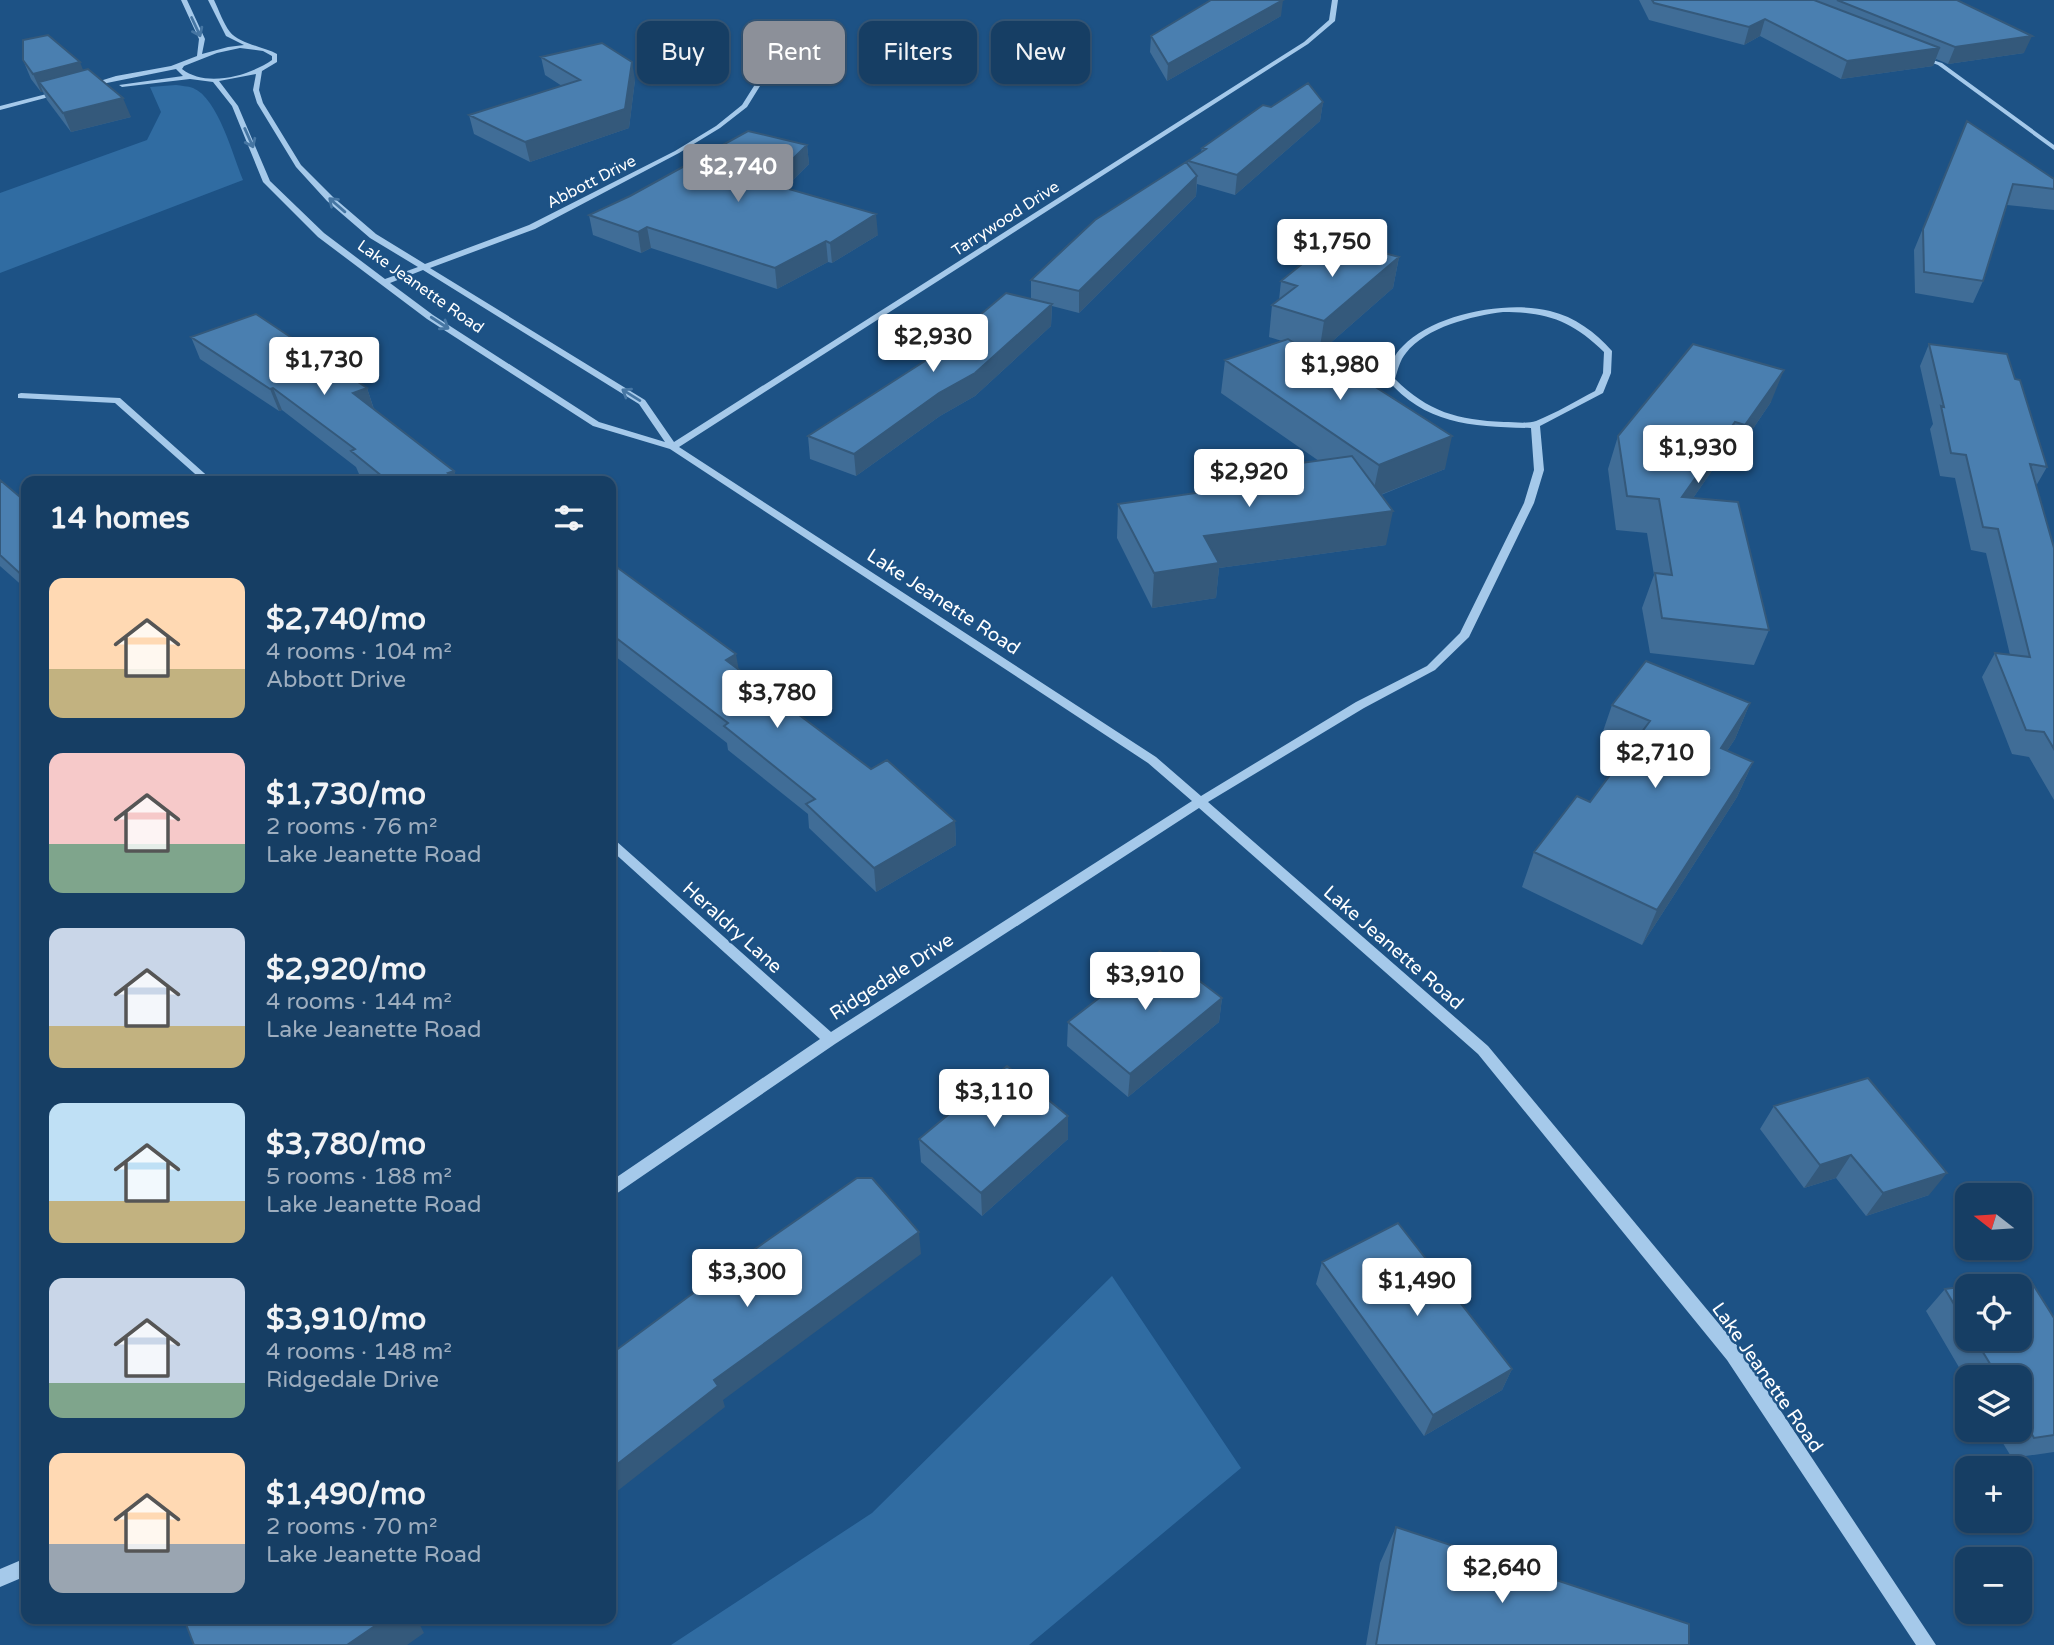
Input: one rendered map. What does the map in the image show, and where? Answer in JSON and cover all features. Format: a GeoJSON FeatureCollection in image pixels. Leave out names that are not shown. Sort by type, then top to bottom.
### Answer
{"type":"FeatureCollection","features":[{"type":"Feature","properties":{"kind":"street"},"geometry":{"type":"LineString","coordinates":[[184,0],[202,39],[199,55]]}},
{"type":"Feature","properties":{"kind":"street"},"geometry":{"type":"LineString","coordinates":[[91,86],[189,77],[215,80],[259,72],[275,61],[275,55],[270,51],[241,43],[229,35],[211,0]]}},
{"type":"Feature","properties":{"kind":"street","name":"Tarrywood Drive"},"geometry":{"type":"LineString","coordinates":[[673,447],[1306,43],[1332,21],[1335,0]]}},
{"type":"Feature","properties":{"kind":"street"},"geometry":{"type":"LineString","coordinates":[[78,89],[114,78],[182,64],[199,55],[230,48],[259,48]]}},
{"type":"Feature","properties":{"kind":"street"},"geometry":{"type":"LineString","coordinates":[[1907,51],[1940,64],[2054,148]]}},
{"type":"Feature","properties":{"kind":"street"},"geometry":{"type":"LineString","coordinates":[[182,64],[179,69],[189,77]]}},
{"type":"Feature","properties":{"kind":"street","name":"Lake Jeanette Road"},"geometry":{"type":"LineString","coordinates":[[259,72],[256,90],[260,103],[298,166],[330,199],[371,234],[642,402],[673,447]]}},
{"type":"Feature","properties":{"kind":"street","name":"Lake Jeanette Road"},"geometry":{"type":"LineString","coordinates":[[215,80],[235,106],[267,182],[321,235],[430,317],[596,424],[673,447],[1152,760],[1483,1050],[1733,1354],[1927,1645]]}},
{"type":"Feature","properties":{"kind":"street","name":"Abbott Drive"},"geometry":{"type":"LineString","coordinates":[[385,282],[532,227],[677,152],[718,127],[744,106],[758,84]]}},
{"type":"Feature","properties":{"kind":"street"},"geometry":{"type":"LineString","coordinates":[[0,108],[66,92]]}},
{"type":"Feature","properties":{"kind":"street"},"geometry":{"type":"LineString","coordinates":[[1489,309],[1539,311],[1570,320],[1594,335],[1608,351],[1607,373],[1599,393],[1568,411],[1535,425],[1480,424],[1435,415],[1406,398],[1391,379],[1394,359],[1416,338],[1455,318],[1489,309]]}},
{"type":"Feature","properties":{"kind":"street"},"geometry":{"type":"LineString","coordinates":[[21,396],[117,400],[202,476]]}},
{"type":"Feature","properties":{"kind":"street","name":"Ridgedale Drive"},"geometry":{"type":"LineString","coordinates":[[616,1186],[830,1040],[1198,803],[1360,705],[1431,668],[1465,635],[1529,503],[1539,470],[1535,425]]}},
{"type":"Feature","properties":{"kind":"street","name":"Heraldry Lane"},"geometry":{"type":"LineString","coordinates":[[616,847],[830,1040]]}},
{"type":"Feature","properties":{"kind":"street"},"geometry":{"type":"LineString","coordinates":[[0,1578],[21,1569]]}},
{"type":"Feature","properties":{"kind":"shaded area"},"geometry":{"type":"Polygon","coordinates":[[[176,85],[193,88],[210,103],[224,129],[243,180],[0,273],[0,193],[147,140],[161,112],[150,87],[176,85]]]}},
{"type":"Feature","properties":{"kind":"shaded area"},"geometry":{"type":"Polygon","coordinates":[[[1112,1276],[1241,1468],[1029,1645],[671,1645],[872,1513],[1112,1276]]]}},
{"type":"Feature","properties":{"kind":"building"},"geometry":{"type":"Polygon","coordinates":[[[1211,0],[1283,0],[1168,64],[1151,36],[1211,0]]]}},
{"type":"Feature","properties":{"kind":"building"},"geometry":{"type":"Polygon","coordinates":[[[1652,0],[1814,0],[1940,48],[1847,61],[1765,19],[1749,27],[1654,3],[1652,0]]]}},
{"type":"Feature","properties":{"kind":"building"},"geometry":{"type":"Polygon","coordinates":[[[1837,0],[1957,0],[2032,36],[1955,47],[1837,0]]]}},
{"type":"Feature","properties":{"kind":"building"},"geometry":{"type":"Polygon","coordinates":[[[48,35],[80,62],[33,74],[23,60],[23,40],[48,35]]]}},
{"type":"Feature","properties":{"kind":"building"},"geometry":{"type":"Polygon","coordinates":[[[602,43],[632,62],[625,109],[525,142],[469,115],[580,80],[541,57],[602,43]]]}},
{"type":"Feature","properties":{"kind":"building"},"geometry":{"type":"Polygon","coordinates":[[[88,69],[123,98],[63,113],[39,82],[88,69]]]}},
{"type":"Feature","properties":{"kind":"building"},"geometry":{"type":"Polygon","coordinates":[[[1308,83],[1323,102],[1237,175],[1188,161],[1263,105],[1271,107],[1308,83]]]}},
{"type":"Feature","properties":{"kind":"building"},"geometry":{"type":"Polygon","coordinates":[[[1967,121],[2054,179],[2054,189],[2013,184],[1983,281],[1924,272],[1923,229],[1967,121]]]}},
{"type":"Feature","properties":{"kind":"building"},"geometry":{"type":"Polygon","coordinates":[[[748,131],[807,145],[768,183],[876,214],[830,243],[826,241],[775,268],[647,227],[638,232],[589,215],[630,196],[748,131]]]}},
{"type":"Feature","properties":{"kind":"building"},"geometry":{"type":"Polygon","coordinates":[[[1186,162],[1197,176],[1079,291],[1031,280],[1095,220],[1186,162]]]}},
{"type":"Feature","properties":{"kind":"building"},"geometry":{"type":"Polygon","coordinates":[[[1333,239],[1399,257],[1324,321],[1272,305],[1297,286],[1281,281],[1333,239]]]}},
{"type":"Feature","properties":{"kind":"building"},"geometry":{"type":"Polygon","coordinates":[[[1006,293],[1052,304],[975,373],[939,393],[854,454],[808,436],[928,359],[1006,293]]]}},
{"type":"Feature","properties":{"kind":"building"},"geometry":{"type":"Polygon","coordinates":[[[256,314],[367,388],[353,393],[454,471],[448,473],[452,476],[382,476],[351,451],[355,449],[273,388],[270,389],[191,337],[256,314]]]}},
{"type":"Feature","properties":{"kind":"building"},"geometry":{"type":"Polygon","coordinates":[[[1288,339],[1358,384],[1366,381],[1452,436],[1379,465],[1225,360],[1288,339]]]}},
{"type":"Feature","properties":{"kind":"building"},"geometry":{"type":"Polygon","coordinates":[[[1693,344],[1784,370],[1745,425],[1735,422],[1682,497],[1738,502],[1769,630],[1662,618],[1655,573],[1672,575],[1659,499],[1627,496],[1618,436],[1693,344]]]}},
{"type":"Feature","properties":{"kind":"building"},"geometry":{"type":"Polygon","coordinates":[[[1929,344],[2007,354],[2015,379],[2020,380],[2047,467],[2030,464],[2054,548],[2054,749],[2044,732],[2026,730],[1995,653],[2030,657],[1998,529],[1983,527],[1966,455],[1951,453],[1941,406],[1944,407],[1929,344]]]}},
{"type":"Feature","properties":{"kind":"building"},"geometry":{"type":"Polygon","coordinates":[[[1352,456],[1393,511],[1204,536],[1219,563],[1154,573],[1118,504],[1231,488],[1222,474],[1352,456]]]}},
{"type":"Feature","properties":{"kind":"building"},"geometry":{"type":"Polygon","coordinates":[[[0,480],[21,498],[21,574],[0,555],[0,480]]]}},
{"type":"Feature","properties":{"kind":"building"},"geometry":{"type":"Polygon","coordinates":[[[616,567],[736,654],[726,660],[871,769],[887,760],[955,821],[874,868],[806,804],[815,799],[724,726],[728,723],[616,638],[616,567]]]}},
{"type":"Feature","properties":{"kind":"building"},"geometry":{"type":"Polygon","coordinates":[[[1646,661],[1750,703],[1721,748],[1753,762],[1657,910],[1534,852],[1577,796],[1590,802],[1650,721],[1612,705],[1646,661]]]}},
{"type":"Feature","properties":{"kind":"building"},"geometry":{"type":"Polygon","coordinates":[[[1160,951],[1222,998],[1130,1074],[1068,1022],[1160,951]]]}},
{"type":"Feature","properties":{"kind":"building"},"geometry":{"type":"Polygon","coordinates":[[[1007,1066],[1068,1116],[981,1193],[919,1139],[1007,1066]]]}},
{"type":"Feature","properties":{"kind":"building"},"geometry":{"type":"Polygon","coordinates":[[[1868,1078],[1947,1173],[1883,1193],[1851,1155],[1820,1165],[1774,1106],[1868,1078]]]}},
{"type":"Feature","properties":{"kind":"building"},"geometry":{"type":"Polygon","coordinates":[[[857,1178],[872,1178],[919,1232],[714,1380],[718,1386],[616,1465],[616,1350],[719,1274],[857,1178]]]}},
{"type":"Feature","properties":{"kind":"building"},"geometry":{"type":"Polygon","coordinates":[[[1398,1223],[1512,1369],[1433,1415],[1322,1262],[1398,1223]]]}},
{"type":"Feature","properties":{"kind":"building"},"geometry":{"type":"Polygon","coordinates":[[[2032,1283],[2054,1318],[2054,1435],[2034,1438],[2032,1434],[2032,1365],[1991,1365],[1982,1351],[2032,1351],[2032,1283]]]}},
{"type":"Feature","properties":{"kind":"building"},"geometry":{"type":"Polygon","coordinates":[[[1955,1288],[1955,1306],[1945,1289],[1955,1288]]]}},
{"type":"Feature","properties":{"kind":"building"},"geometry":{"type":"Polygon","coordinates":[[[1396,1527],[1689,1624],[1689,1645],[1376,1645],[1396,1527]]]}},
{"type":"Feature","properties":{"kind":"building"},"geometry":{"type":"Polygon","coordinates":[[[186,1624],[378,1624],[347,1645],[194,1645],[186,1624]]]}}]}
